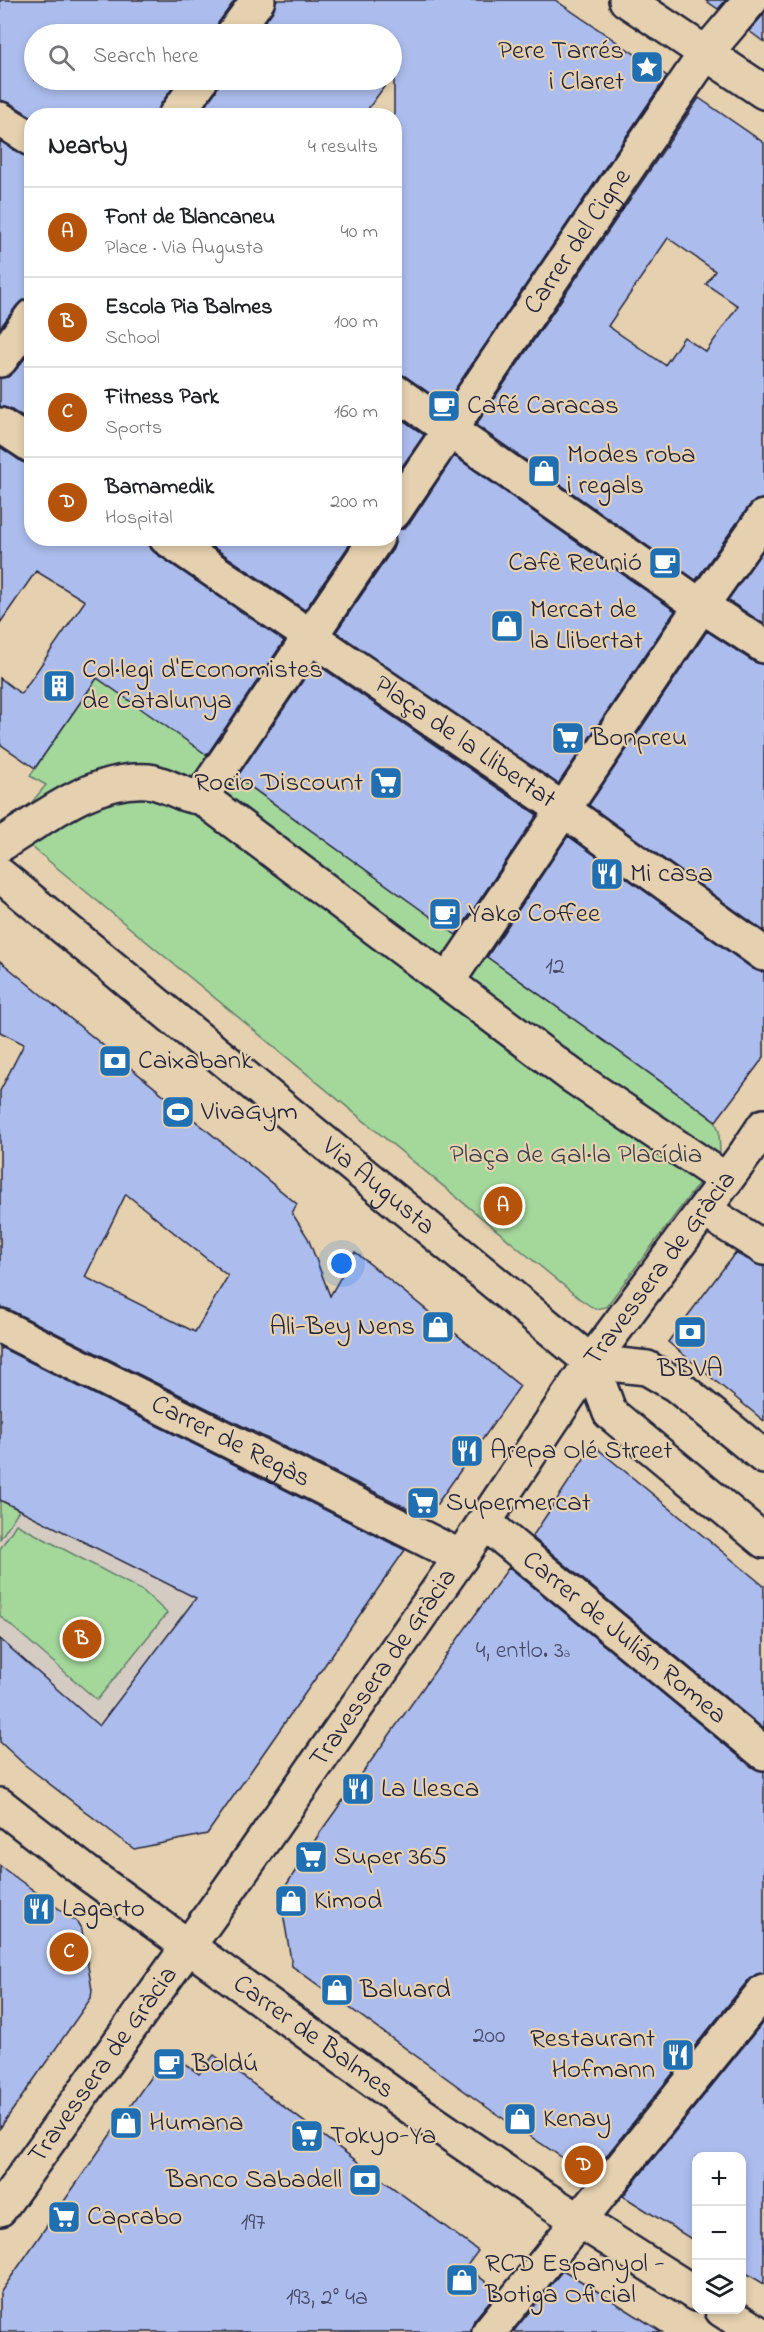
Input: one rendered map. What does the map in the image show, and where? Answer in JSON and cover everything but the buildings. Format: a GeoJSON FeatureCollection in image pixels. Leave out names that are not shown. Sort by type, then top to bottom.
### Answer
{"type":"FeatureCollection","features":[{"type":"Feature","properties":{"kind":"street"},"geometry":{"type":"LineString","coordinates":[[240,24],[258,0]]}},
{"type":"Feature","properties":{"kind":"street"},"geometry":{"type":"LineString","coordinates":[[626,0],[764,92]]}},
{"type":"Feature","properties":{"kind":"street","name":"Carrer del Cigne"},"geometry":{"type":"LineString","coordinates":[[449,430],[706,53],[751,0]]}},
{"type":"Feature","properties":{"kind":"street"},"geometry":{"type":"LineString","coordinates":[[181,108],[194,90]]}},
{"type":"Feature","properties":{"kind":"street"},"geometry":{"type":"LineString","coordinates":[[0,119],[24,134]]}},
{"type":"Feature","properties":{"kind":"street"},"geometry":{"type":"LineString","coordinates":[[0,360],[24,327]]}},
{"type":"Feature","properties":{"kind":"street"},"geometry":{"type":"LineString","coordinates":[[402,397],[701,606],[764,646]]}},
{"type":"Feature","properties":{"kind":"street"},"geometry":{"type":"LineString","coordinates":[[0,424],[24,440]]}},
{"type":"Feature","properties":{"kind":"street"},"geometry":{"type":"LineString","coordinates":[[402,500],[449,430]]}},
{"type":"Feature","properties":{"kind":"street","name":"Plaça de la Llibertat"},"geometry":{"type":"LineString","coordinates":[[178,546],[564,810],[701,606],[764,517]]}},
{"type":"Feature","properties":{"kind":"street"},"geometry":{"type":"LineString","coordinates":[[201,797],[372,546]]}},
{"type":"Feature","properties":{"kind":"street"},"geometry":{"type":"LineString","coordinates":[[0,845],[80,796],[112,785],[150,781],[174,788],[188,796],[201,797],[571,1075],[726,1180]]}},
{"type":"Feature","properties":{"kind":"street"},"geometry":{"type":"LineString","coordinates":[[447,982],[564,810],[764,954]]}},
{"type":"Feature","properties":{"kind":"street","name":"Via Augusta"},"geometry":{"type":"LineString","coordinates":[[0,875],[591,1362]]}},
{"type":"Feature","properties":{"kind":"street","name":"Travessera de Gràcia"},"geometry":{"type":"LineString","coordinates":[[0,2209],[461,1557],[591,1362],[726,1180],[755,1155],[764,1126]]}},
{"type":"Feature","properties":{"kind":"street"},"geometry":{"type":"LineString","coordinates":[[704,1210],[764,1248]]}},
{"type":"Feature","properties":{"kind":"street","name":"Carrer de Regàs"},"geometry":{"type":"LineString","coordinates":[[0,1326],[461,1557]]}},
{"type":"Feature","properties":{"kind":"street"},"geometry":{"type":"LineString","coordinates":[[764,1457],[676,1385],[647,1368],[591,1362],[610,1413],[764,1541]]}},
{"type":"Feature","properties":{"kind":"street","name":"Carrer de Julián Romea"},"geometry":{"type":"LineString","coordinates":[[484,1522],[764,1753]]}},
{"type":"Feature","properties":{"kind":"street","name":"Carrer de Balmes"},"geometry":{"type":"LineString","coordinates":[[0,1805],[87,1873],[402,2101],[536,2193],[692,2291]]}},
{"type":"Feature","properties":{"kind":"street"},"geometry":{"type":"LineString","coordinates":[[489,2332],[764,1991]]}},
{"type":"Feature","properties":{"kind":"street"},"geometry":{"type":"LineString","coordinates":[[728,2314],[757,2332]]}},
{"type":"Feature","properties":{"kind":"shaded area"},"geometry":{"type":"Polygon","coordinates":[[[19,1510],[196,1597],[133,1682],[134,1849],[25,1765],[0,1742],[0,1539],[19,1510]]]}},
{"type":"Feature","properties":{"kind":"green space","name":"Plaça de Gal·la Placídia"},"geometry":{"type":"Polygon","coordinates":[[[97,678],[144,709],[715,1121],[719,1131],[720,1155],[606,1307],[595,1309],[580,1299],[10,829],[46,785],[30,776],[97,678]]]}},
{"type":"Feature","properties":{"kind":"green space"},"geometry":{"type":"Polygon","coordinates":[[[0,1500],[19,1510],[0,1539],[0,1500]]]}},
{"type":"Feature","properties":{"kind":"green space"},"geometry":{"type":"Polygon","coordinates":[[[16,1524],[143,1591],[167,1613],[97,1700],[0,1616],[0,1549],[16,1524]]]}},
{"type":"Feature","properties":{"kind":"place","name":"Pere Tarrés i Claret"},"geometry":{"type":"Point","coordinates":[647,67]}},
{"type":"Feature","properties":{"kind":"place","name":"Café Caracas"},"geometry":{"type":"Point","coordinates":[444,406]}},
{"type":"Feature","properties":{"kind":"place","name":"Modes roba i regals"},"geometry":{"type":"Point","coordinates":[544,471]}},
{"type":"Feature","properties":{"kind":"place","name":"Cafè Reunió"},"geometry":{"type":"Point","coordinates":[665,563]}},
{"type":"Feature","properties":{"kind":"place","name":"Mercat de la Llibertat"},"geometry":{"type":"Point","coordinates":[507,626]}},
{"type":"Feature","properties":{"kind":"place","name":"Col·legi d'Economistes de Catalunya"},"geometry":{"type":"Point","coordinates":[59,686]}},
{"type":"Feature","properties":{"kind":"place","name":"Bonpreu"},"geometry":{"type":"Point","coordinates":[568,738]}},
{"type":"Feature","properties":{"kind":"place","name":"Rocio Discount"},"geometry":{"type":"Point","coordinates":[386,783]}},
{"type":"Feature","properties":{"kind":"place","name":"Mi casa"},"geometry":{"type":"Point","coordinates":[607,874]}},
{"type":"Feature","properties":{"kind":"place","name":"Yako Coffee"},"geometry":{"type":"Point","coordinates":[445,914]}},
{"type":"Feature","properties":{"kind":"place","name":"Caixabank"},"geometry":{"type":"Point","coordinates":[115,1061]}},
{"type":"Feature","properties":{"kind":"place","name":"VivaGym"},"geometry":{"type":"Point","coordinates":[178,1112]}},
{"type":"Feature","properties":{"kind":"place","name":"Font de Blancaneu"},"geometry":{"type":"Point","coordinates":[503,1206]}},
{"type":"Feature","properties":{"kind":"place","name":"Ali-Bey Nens"},"geometry":{"type":"Point","coordinates":[438,1327]}},
{"type":"Feature","properties":{"kind":"place","name":"BBVA"},"geometry":{"type":"Point","coordinates":[690,1332]}},
{"type":"Feature","properties":{"kind":"place","name":"Arepa Olé Street"},"geometry":{"type":"Point","coordinates":[467,1451]}},
{"type":"Feature","properties":{"kind":"place","name":"Supermercat"},"geometry":{"type":"Point","coordinates":[423,1503]}},
{"type":"Feature","properties":{"kind":"place","name":"Escola Pia Balmes"},"geometry":{"type":"Point","coordinates":[82,1639]}},
{"type":"Feature","properties":{"kind":"place","name":"La Llesca"},"geometry":{"type":"Point","coordinates":[358,1789]}},
{"type":"Feature","properties":{"kind":"place","name":"Super 365"},"geometry":{"type":"Point","coordinates":[311,1857]}},
{"type":"Feature","properties":{"kind":"place","name":"Kimod"},"geometry":{"type":"Point","coordinates":[291,1901]}},
{"type":"Feature","properties":{"kind":"place","name":"Lagarto"},"geometry":{"type":"Point","coordinates":[39,1909]}},
{"type":"Feature","properties":{"kind":"place","name":"Fitness Park"},"geometry":{"type":"Point","coordinates":[69,1952]}},
{"type":"Feature","properties":{"kind":"place","name":"Baluard"},"geometry":{"type":"Point","coordinates":[337,1990]}},
{"type":"Feature","properties":{"kind":"place","name":"Restaurant Hofmann"},"geometry":{"type":"Point","coordinates":[678,2055]}},
{"type":"Feature","properties":{"kind":"place","name":"Boldú"},"geometry":{"type":"Point","coordinates":[169,2064]}},
{"type":"Feature","properties":{"kind":"place","name":"Kenay"},"geometry":{"type":"Point","coordinates":[520,2119]}},
{"type":"Feature","properties":{"kind":"place","name":"Humana"},"geometry":{"type":"Point","coordinates":[126,2123]}},
{"type":"Feature","properties":{"kind":"place","name":"Tokyo-Ya"},"geometry":{"type":"Point","coordinates":[307,2136]}},
{"type":"Feature","properties":{"kind":"place","name":"Barnamedik"},"geometry":{"type":"Point","coordinates":[584,2165]}},
{"type":"Feature","properties":{"kind":"place","name":"Banco Sabadell"},"geometry":{"type":"Point","coordinates":[365,2180]}},
{"type":"Feature","properties":{"kind":"place","name":"Caprabo"},"geometry":{"type":"Point","coordinates":[64,2217]}},
{"type":"Feature","properties":{"kind":"place","name":"RCD Espanyol - Botiga Oficial"},"geometry":{"type":"Point","coordinates":[462,2280]}}]}
